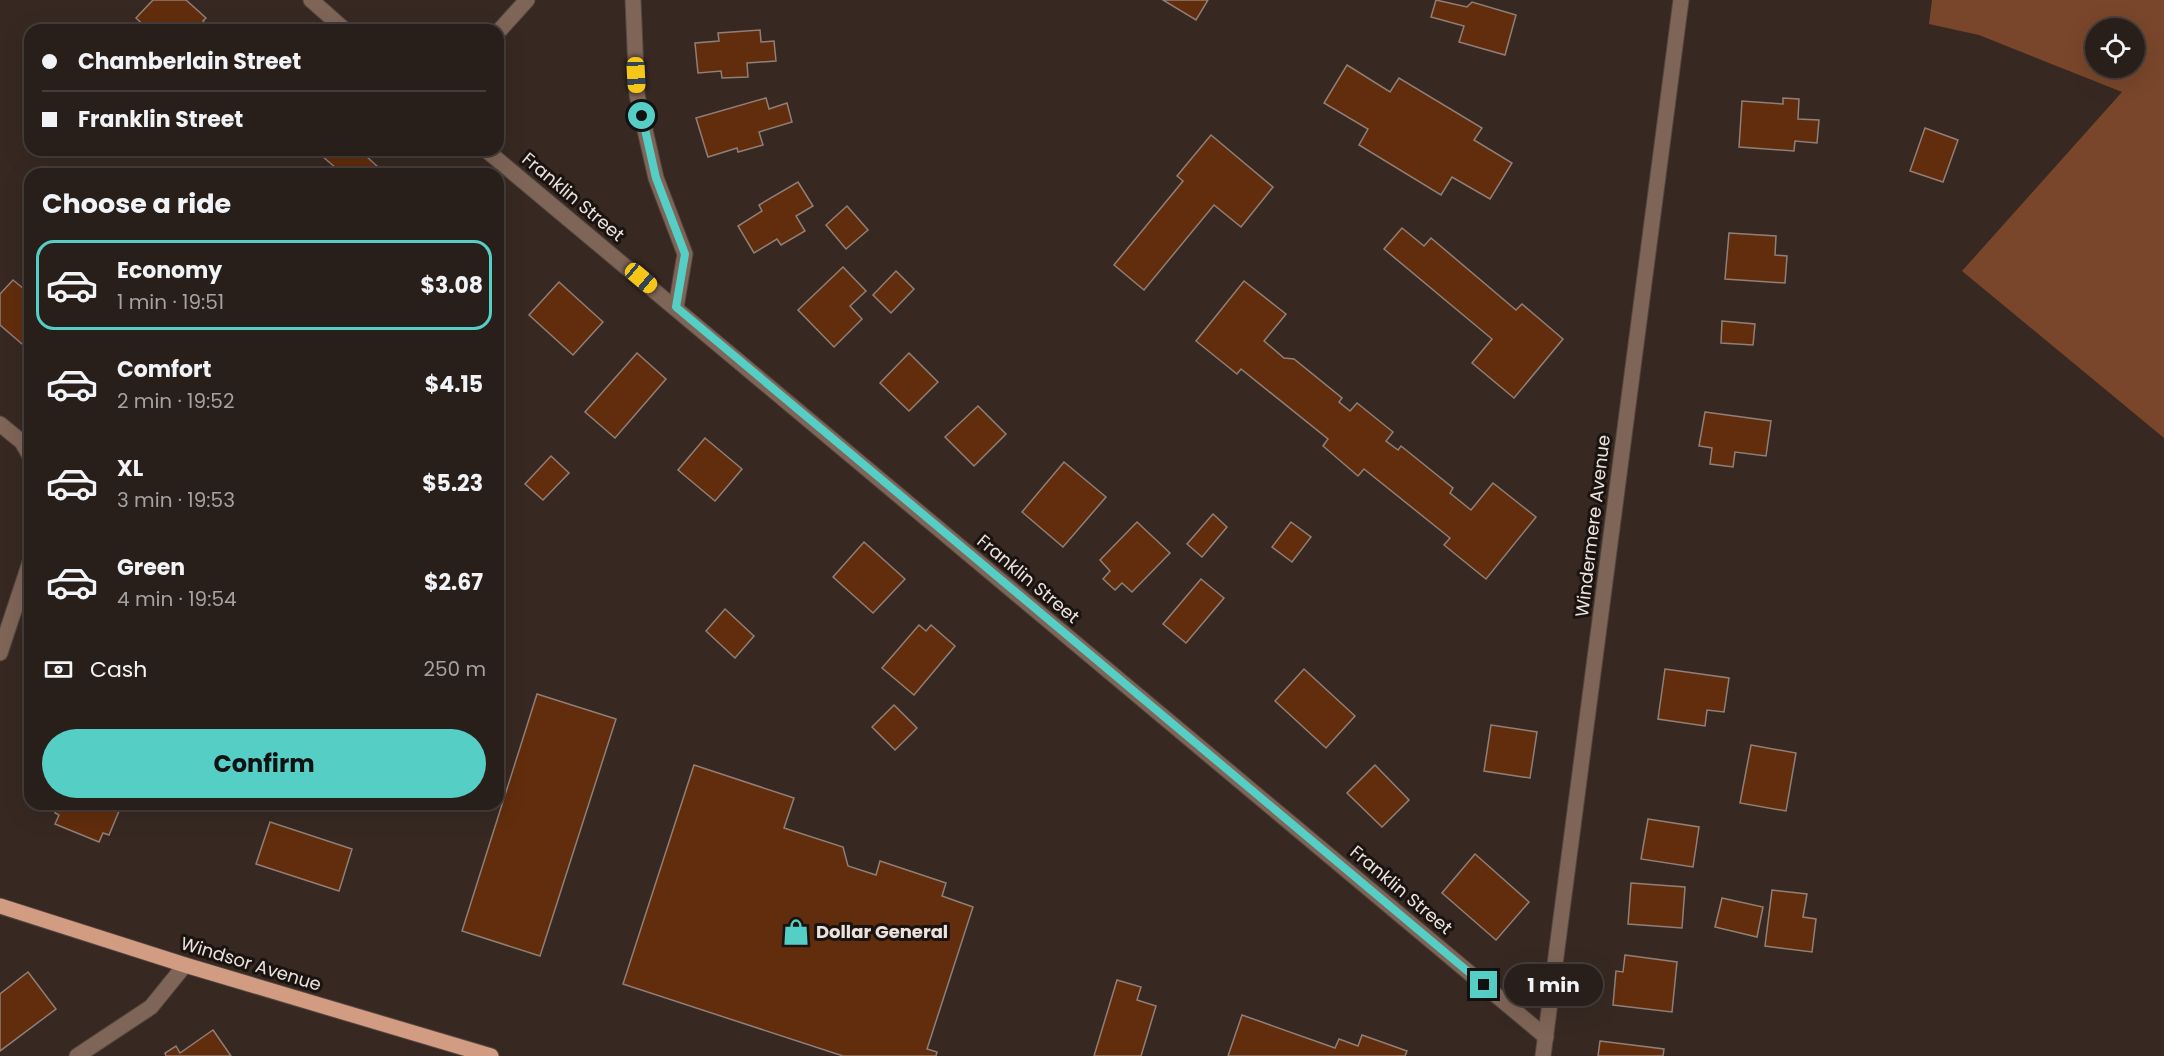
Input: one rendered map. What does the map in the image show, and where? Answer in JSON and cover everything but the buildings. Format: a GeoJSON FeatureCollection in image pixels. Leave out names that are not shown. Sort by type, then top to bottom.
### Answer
{"type":"FeatureCollection","features":[{"type":"Feature","properties":{"kind":"main road","name":"Windsor Avenue"},"geometry":{"type":"LineString","coordinates":[[0,906],[185,965],[491,1056]]}},
{"type":"Feature","properties":{"kind":"street"},"geometry":{"type":"LineString","coordinates":[[311,0],[338,24]]}},
{"type":"Feature","properties":{"kind":"street"},"geometry":{"type":"LineString","coordinates":[[504,25],[527,0]]}},
{"type":"Feature","properties":{"kind":"street"},"geometry":{"type":"LineString","coordinates":[[633,0],[637,95],[656,178],[685,254],[676,307]]}},
{"type":"Feature","properties":{"kind":"street","name":"Windermere Avenue"},"geometry":{"type":"LineString","coordinates":[[1543,1056],[1681,0]]}},
{"type":"Feature","properties":{"kind":"street","name":"Franklin Street"},"geometry":{"type":"LineString","coordinates":[[493,156],[1546,1037]]}},
{"type":"Feature","properties":{"kind":"street"},"geometry":{"type":"LineString","coordinates":[[0,424],[24,446]]}},
{"type":"Feature","properties":{"kind":"street"},"geometry":{"type":"LineString","coordinates":[[0,653],[24,580]]}},
{"type":"Feature","properties":{"kind":"street"},"geometry":{"type":"LineString","coordinates":[[77,1056],[151,1007],[185,965]]}},
{"type":"Feature","properties":{"kind":"shaded area"},"geometry":{"type":"Polygon","coordinates":[[[1932,0],[2164,0],[2164,438],[1962,271],[2122,92],[2087,78],[2145,78],[2145,18],[2085,18],[2085,77],[1979,35],[1929,24],[1932,0]]]}},
{"type":"Feature","properties":{"kind":"place","name":"Dollar General"},"geometry":{"type":"Point","coordinates":[796,932]}},
{"type":"Feature","properties":{"kind":"route"},"geometry":{"type":"LineString","coordinates":[[642,116],[656,178],[685,254],[676,307],[1484,985]]}}]}
